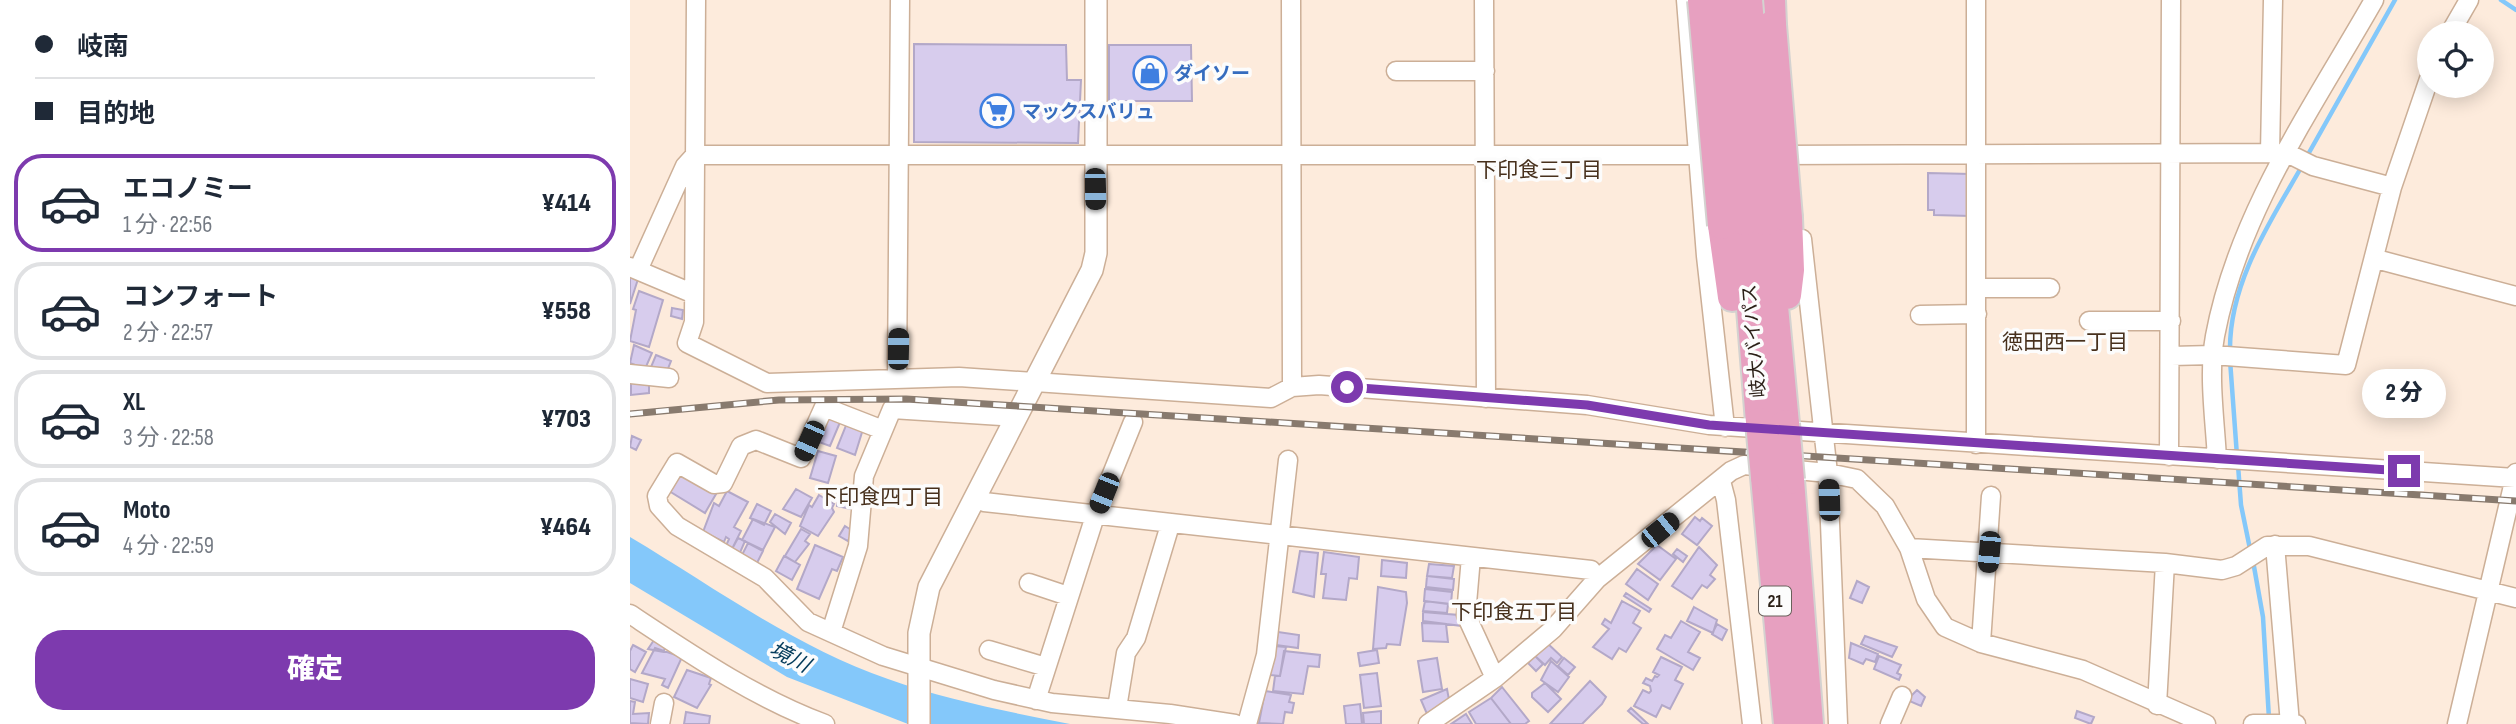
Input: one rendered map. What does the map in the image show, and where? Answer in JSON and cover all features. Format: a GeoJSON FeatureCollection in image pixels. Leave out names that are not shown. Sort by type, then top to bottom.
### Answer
{"type":"FeatureCollection","features":[{"type":"Feature","properties":{"kind":"highway","name":"21"},"geometry":{"type":"LineString","coordinates":[[1702,0],[1755,221]]}},
{"type":"Feature","properties":{"kind":"highway","name":"岐大バイパス"},"geometry":{"type":"LineString","coordinates":[[1723,0],[1755,221]]}},
{"type":"Feature","properties":{"kind":"highway","name":"岐大バイパス"},"geometry":{"type":"LineString","coordinates":[[1748,0],[1755,221],[1767,364],[1777,479],[1809,724]]}},
{"type":"Feature","properties":{"kind":"highway","name":"21"},"geometry":{"type":"LineString","coordinates":[[1767,364],[1733,303],[1755,221],[1773,8]]}},
{"type":"Feature","properties":{"kind":"highway","name":"岐大バイパス"},"geometry":{"type":"LineString","coordinates":[[1777,479],[1788,724]]}},
{"type":"Feature","properties":{"kind":"street"},"geometry":{"type":"LineString","coordinates":[[696,0],[694,322],[687,343],[767,383],[959,376],[1271,398],[1292,387],[1319,385],[1587,405],[1725,426],[1823,434],[2515,476],[2457,724]]}},
{"type":"Feature","properties":{"kind":"street"},"geometry":{"type":"LineString","coordinates":[[897,377],[901,153],[900,0]]}},
{"type":"Feature","properties":{"kind":"street"},"geometry":{"type":"LineString","coordinates":[[919,724],[921,611],[929,587],[1094,261],[1096,0]]}},
{"type":"Feature","properties":{"kind":"street"},"geometry":{"type":"LineString","coordinates":[[1291,0],[1292,387]]}},
{"type":"Feature","properties":{"kind":"street"},"geometry":{"type":"LineString","coordinates":[[1484,0],[1486,398]]}},
{"type":"Feature","properties":{"kind":"street"},"geometry":{"type":"LineString","coordinates":[[1686,0],[1697,155],[1725,426]]}},
{"type":"Feature","properties":{"kind":"street"},"geometry":{"type":"LineString","coordinates":[[1976,0],[1976,444]]}},
{"type":"Feature","properties":{"kind":"street"},"geometry":{"type":"LineString","coordinates":[[2169,456],[2171,0]]}},
{"type":"Feature","properties":{"kind":"street"},"geometry":{"type":"LineString","coordinates":[[2273,0],[2283,154]]}},
{"type":"Feature","properties":{"kind":"street"},"geometry":{"type":"LineString","coordinates":[[2221,459],[2217,356],[2233,264],[2283,154],[2374,0]]}},
{"type":"Feature","properties":{"kind":"street"},"geometry":{"type":"LineString","coordinates":[[2457,21],[2469,0]]}},
{"type":"Feature","properties":{"kind":"street"},"geometry":{"type":"LineString","coordinates":[[1773,8],[1793,155],[1828,473],[1838,724]]}},
{"type":"Feature","properties":{"kind":"street"},"geometry":{"type":"LineString","coordinates":[[1396,71],[1485,71]]}},
{"type":"Feature","properties":{"kind":"street"},"geometry":{"type":"LineString","coordinates":[[2171,356],[2242,357],[2346,365],[2376,259],[2392,187],[2422,98]]}},
{"type":"Feature","properties":{"kind":"street"},"geometry":{"type":"LineString","coordinates":[[694,295],[634,269],[685,166],[695,155],[2283,154],[2313,166],[2392,187]]}},
{"type":"Feature","properties":{"kind":"street"},"geometry":{"type":"LineString","coordinates":[[2376,259],[2516,296]]}},
{"type":"Feature","properties":{"kind":"street"},"geometry":{"type":"LineString","coordinates":[[1977,288],[2050,288]]}},
{"type":"Feature","properties":{"kind":"street"},"geometry":{"type":"LineString","coordinates":[[1920,315],[1977,314]]}},
{"type":"Feature","properties":{"kind":"street"},"geometry":{"type":"LineString","coordinates":[[2088,321],[2171,321]]}},
{"type":"Feature","properties":{"kind":"street"},"geometry":{"type":"LineString","coordinates":[[630,374],[669,378]]}},
{"type":"Feature","properties":{"kind":"street"},"geometry":{"type":"LineString","coordinates":[[883,430],[824,407],[801,458],[756,440],[741,446],[723,483],[714,484],[677,463],[657,496],[659,506],[677,526],[765,578],[808,622],[918,672],[1036,700],[1235,724]]}},
{"type":"Feature","properties":{"kind":"street"},"geometry":{"type":"LineString","coordinates":[[831,632],[858,546],[864,476],[892,409],[1017,417]]}},
{"type":"Feature","properties":{"kind":"street"},"geometry":{"type":"LineString","coordinates":[[1036,700],[1095,516],[1133,422]]}},
{"type":"Feature","properties":{"kind":"street"},"geometry":{"type":"LineString","coordinates":[[1247,724],[1266,655],[1288,460]]}},
{"type":"Feature","properties":{"kind":"street"},"geometry":{"type":"LineString","coordinates":[[1428,724],[1495,678],[1553,629],[1597,579],[1731,471],[1744,465],[1828,473],[1857,480],[1885,506],[1909,548],[1926,599],[1945,627],[1981,643],[2083,670],[2157,705],[2206,724]]}},
{"type":"Feature","properties":{"kind":"street"},"geometry":{"type":"LineString","coordinates":[[1721,481],[1726,500],[1750,724]]}},
{"type":"Feature","properties":{"kind":"street"},"geometry":{"type":"LineString","coordinates":[[1981,643],[1991,496]]}},
{"type":"Feature","properties":{"kind":"street"},"geometry":{"type":"LineString","coordinates":[[974,498],[984,502],[1170,525],[1591,570],[1597,579]]}},
{"type":"Feature","properties":{"kind":"street"},"geometry":{"type":"LineString","coordinates":[[1117,708],[1126,653],[1136,638],[1170,525]]}},
{"type":"Feature","properties":{"kind":"street"},"geometry":{"type":"LineString","coordinates":[[1909,548],[2165,563],[2222,570],[2236,566],[2271,545],[2309,546],[2516,598]]}},
{"type":"Feature","properties":{"kind":"street"},"geometry":{"type":"LineString","coordinates":[[2254,724],[2290,724],[2271,545]]}},
{"type":"Feature","properties":{"kind":"street"},"geometry":{"type":"LineString","coordinates":[[1471,558],[1466,615],[1495,678]]}},
{"type":"Feature","properties":{"kind":"street"},"geometry":{"type":"LineString","coordinates":[[2157,705],[2165,563]]}},
{"type":"Feature","properties":{"kind":"street"},"geometry":{"type":"LineString","coordinates":[[1029,583],[1068,596]]}},
{"type":"Feature","properties":{"kind":"street"},"geometry":{"type":"LineString","coordinates":[[630,614],[722,674],[799,714],[825,724]]}},
{"type":"Feature","properties":{"kind":"street"},"geometry":{"type":"LineString","coordinates":[[989,650],[1046,667]]}},
{"type":"Feature","properties":{"kind":"street"},"geometry":{"type":"LineString","coordinates":[[1889,724],[1902,696]]}},
{"type":"Feature","properties":{"kind":"street"},"geometry":{"type":"LineString","coordinates":[[660,724],[664,703]]}},
{"type":"Feature","properties":{"kind":"water","name":"境川"},"geometry":{"type":"Polygon","coordinates":[[[630,537],[756,615],[854,666],[933,693],[1070,724],[908,724],[787,677],[630,583],[630,537]]]}},
{"type":"Feature","properties":{"kind":"building","name":"マックスバリュ"},"geometry":{"type":"Polygon","coordinates":[[[914,44],[1066,45],[1067,80],[1081,80],[1078,143],[914,142],[914,44]]]}},
{"type":"Feature","properties":{"kind":"building","name":"ダイソー"},"geometry":{"type":"Polygon","coordinates":[[[1109,45],[1191,45],[1192,101],[1109,101],[1109,45]]]}},
{"type":"Feature","properties":{"kind":"building"},"geometry":{"type":"Polygon","coordinates":[[[1928,173],[1971,174],[1970,216],[1934,215],[1934,210],[1928,210],[1928,173]]]}},
{"type":"Feature","properties":{"kind":"building"},"geometry":{"type":"Polygon","coordinates":[[[630,277],[638,279],[630,304],[630,277]]]}},
{"type":"Feature","properties":{"kind":"building"},"geometry":{"type":"Polygon","coordinates":[[[639,291],[663,300],[649,347],[630,341],[636,310],[633,309],[639,291]]]}},
{"type":"Feature","properties":{"kind":"building"},"geometry":{"type":"Polygon","coordinates":[[[672,308],[683,310],[682,319],[671,316],[672,308]]]}},
{"type":"Feature","properties":{"kind":"building"},"geometry":{"type":"Polygon","coordinates":[[[634,345],[652,353],[645,369],[630,363],[634,345]]]}},
{"type":"Feature","properties":{"kind":"building"},"geometry":{"type":"Polygon","coordinates":[[[656,355],[671,361],[667,371],[651,367],[656,355]]]}},
{"type":"Feature","properties":{"kind":"building"},"geometry":{"type":"Polygon","coordinates":[[[649,380],[649,393],[631,395],[631,381],[649,380]]]}},
{"type":"Feature","properties":{"kind":"building"},"geometry":{"type":"Polygon","coordinates":[[[828,414],[841,420],[830,446],[816,441],[828,414]]]}},
{"type":"Feature","properties":{"kind":"building"},"geometry":{"type":"Polygon","coordinates":[[[847,423],[863,429],[855,455],[837,448],[847,423]]]}},
{"type":"Feature","properties":{"kind":"building"},"geometry":{"type":"Polygon","coordinates":[[[632,436],[641,440],[636,450],[630,447],[632,436]]]}},
{"type":"Feature","properties":{"kind":"building"},"geometry":{"type":"Polygon","coordinates":[[[818,451],[836,456],[828,483],[810,478],[818,451]]]}},
{"type":"Feature","properties":{"kind":"building"},"geometry":{"type":"Polygon","coordinates":[[[681,473],[716,494],[705,513],[669,491],[681,473]]]}},
{"type":"Feature","properties":{"kind":"building"},"geometry":{"type":"Polygon","coordinates":[[[796,489],[812,498],[801,517],[783,509],[796,489]]]}},
{"type":"Feature","properties":{"kind":"building"},"geometry":{"type":"Polygon","coordinates":[[[727,491],[748,502],[734,527],[741,531],[731,551],[725,548],[729,539],[726,537],[724,542],[703,532],[714,503],[719,506],[727,491]]]}},
{"type":"Feature","properties":{"kind":"building"},"geometry":{"type":"Polygon","coordinates":[[[819,495],[834,504],[834,512],[818,536],[800,526],[809,505],[812,507],[819,495]]]}},
{"type":"Feature","properties":{"kind":"building"},"geometry":{"type":"Polygon","coordinates":[[[839,495],[854,499],[851,509],[837,506],[839,495]]]}},
{"type":"Feature","properties":{"kind":"building"},"geometry":{"type":"Polygon","coordinates":[[[757,504],[771,511],[764,525],[750,518],[757,504]]]}},
{"type":"Feature","properties":{"kind":"building"},"geometry":{"type":"Polygon","coordinates":[[[775,514],[791,523],[785,534],[770,522],[775,514]]]}},
{"type":"Feature","properties":{"kind":"building"},"geometry":{"type":"Polygon","coordinates":[[[1695,517],[1700,521],[1702,518],[1712,526],[1697,545],[1682,534],[1695,517]]]}},
{"type":"Feature","properties":{"kind":"building"},"geometry":{"type":"Polygon","coordinates":[[[753,519],[775,527],[763,550],[742,540],[753,519]]]}},
{"type":"Feature","properties":{"kind":"building"},"geometry":{"type":"Polygon","coordinates":[[[845,526],[853,531],[848,541],[839,536],[845,526]]]}},
{"type":"Feature","properties":{"kind":"building"},"geometry":{"type":"Polygon","coordinates":[[[801,529],[810,534],[805,541],[809,544],[795,562],[785,556],[801,529]]]}},
{"type":"Feature","properties":{"kind":"building"},"geometry":{"type":"Polygon","coordinates":[[[738,538],[745,541],[739,555],[731,551],[738,538]]]}},
{"type":"Feature","properties":{"kind":"building"},"geometry":{"type":"Polygon","coordinates":[[[748,543],[763,551],[757,563],[742,555],[748,543]]]}},
{"type":"Feature","properties":{"kind":"building"},"geometry":{"type":"Polygon","coordinates":[[[815,545],[843,557],[837,571],[832,569],[819,599],[797,589],[815,545]]]}},
{"type":"Feature","properties":{"kind":"building"},"geometry":{"type":"Polygon","coordinates":[[[1657,545],[1676,559],[1660,580],[1638,564],[1657,545]]]}},
{"type":"Feature","properties":{"kind":"building"},"geometry":{"type":"Polygon","coordinates":[[[1699,547],[1717,565],[1710,575],[1715,579],[1707,588],[1702,585],[1692,599],[1672,586],[1699,547]]]}},
{"type":"Feature","properties":{"kind":"building"},"geometry":{"type":"Polygon","coordinates":[[[1677,549],[1687,556],[1683,562],[1673,554],[1677,549]]]}},
{"type":"Feature","properties":{"kind":"building"},"geometry":{"type":"Polygon","coordinates":[[[1300,551],[1318,553],[1314,597],[1293,592],[1300,551]]]}},
{"type":"Feature","properties":{"kind":"building"},"geometry":{"type":"Polygon","coordinates":[[[1324,552],[1359,557],[1357,579],[1349,578],[1346,600],[1323,598],[1326,574],[1321,574],[1324,552]]]}},
{"type":"Feature","properties":{"kind":"building"},"geometry":{"type":"Polygon","coordinates":[[[784,556],[800,565],[792,580],[776,571],[784,556]]]}},
{"type":"Feature","properties":{"kind":"building"},"geometry":{"type":"Polygon","coordinates":[[[1382,560],[1407,563],[1406,578],[1381,576],[1382,560]]]}},
{"type":"Feature","properties":{"kind":"building"},"geometry":{"type":"Polygon","coordinates":[[[1429,564],[1454,566],[1452,578],[1427,576],[1429,564]]]}},
{"type":"Feature","properties":{"kind":"building"},"geometry":{"type":"Polygon","coordinates":[[[1637,569],[1658,584],[1648,600],[1626,584],[1637,569]]]}},
{"type":"Feature","properties":{"kind":"building"},"geometry":{"type":"Polygon","coordinates":[[[1427,576],[1454,579],[1453,590],[1426,587],[1427,576]]]}},
{"type":"Feature","properties":{"kind":"building"},"geometry":{"type":"Polygon","coordinates":[[[1857,581],[1869,587],[1862,603],[1850,598],[1857,581]]]}},
{"type":"Feature","properties":{"kind":"building"},"geometry":{"type":"Polygon","coordinates":[[[1378,587],[1406,592],[1407,603],[1400,645],[1387,644],[1386,648],[1373,649],[1378,587]]]}},
{"type":"Feature","properties":{"kind":"building"},"geometry":{"type":"Polygon","coordinates":[[[1425,589],[1452,592],[1451,604],[1424,601],[1425,589]]]}},
{"type":"Feature","properties":{"kind":"building"},"geometry":{"type":"Polygon","coordinates":[[[1626,593],[1651,609],[1649,612],[1624,596],[1626,593]]]}},
{"type":"Feature","properties":{"kind":"building"},"geometry":{"type":"Polygon","coordinates":[[[1425,601],[1448,604],[1447,613],[1423,611],[1425,601]]]}},
{"type":"Feature","properties":{"kind":"building"},"geometry":{"type":"Polygon","coordinates":[[[1622,601],[1640,611],[1633,623],[1641,628],[1626,652],[1619,648],[1612,659],[1593,647],[1609,629],[1602,624],[1605,619],[1611,623],[1622,601]]]}},
{"type":"Feature","properties":{"kind":"building"},"geometry":{"type":"Polygon","coordinates":[[[1694,607],[1717,620],[1713,633],[1687,621],[1694,607]]]}},
{"type":"Feature","properties":{"kind":"building"},"geometry":{"type":"Polygon","coordinates":[[[1423,612],[1459,615],[1462,626],[1423,621],[1423,612]]]}},
{"type":"Feature","properties":{"kind":"building"},"geometry":{"type":"Polygon","coordinates":[[[1681,621],[1700,632],[1688,652],[1700,658],[1693,670],[1657,649],[1665,635],[1671,638],[1681,621]]]}},
{"type":"Feature","properties":{"kind":"building"},"geometry":{"type":"Polygon","coordinates":[[[1422,623],[1446,624],[1448,642],[1423,641],[1422,623]]]}},
{"type":"Feature","properties":{"kind":"building"},"geometry":{"type":"Polygon","coordinates":[[[1717,624],[1727,630],[1722,640],[1712,634],[1717,624]]]}},
{"type":"Feature","properties":{"kind":"building"},"geometry":{"type":"Polygon","coordinates":[[[1278,632],[1299,635],[1298,648],[1276,645],[1278,632]]]}},
{"type":"Feature","properties":{"kind":"building"},"geometry":{"type":"Polygon","coordinates":[[[1865,636],[1897,647],[1892,657],[1861,644],[1865,636]]]}},
{"type":"Feature","properties":{"kind":"building"},"geometry":{"type":"Polygon","coordinates":[[[654,640],[666,647],[663,652],[648,649],[654,640]]]}},
{"type":"Feature","properties":{"kind":"building"},"geometry":{"type":"Polygon","coordinates":[[[1546,642],[1562,657],[1557,663],[1551,658],[1545,665],[1534,655],[1546,642]]]}},
{"type":"Feature","properties":{"kind":"building"},"geometry":{"type":"Polygon","coordinates":[[[1851,643],[1878,654],[1875,662],[1866,659],[1863,664],[1849,658],[1851,643]]]}},
{"type":"Feature","properties":{"kind":"building"},"geometry":{"type":"Polygon","coordinates":[[[633,645],[646,652],[635,672],[630,669],[630,651],[633,645]]]}},
{"type":"Feature","properties":{"kind":"building"},"geometry":{"type":"Polygon","coordinates":[[[1274,646],[1286,647],[1280,676],[1269,675],[1274,646]]]}},
{"type":"Feature","properties":{"kind":"building"},"geometry":{"type":"Polygon","coordinates":[[[655,648],[682,657],[668,688],[662,685],[665,679],[642,673],[655,648]]]}},
{"type":"Feature","properties":{"kind":"building"},"geometry":{"type":"Polygon","coordinates":[[[1377,650],[1379,663],[1360,666],[1358,653],[1377,650]]]}},
{"type":"Feature","properties":{"kind":"building"},"geometry":{"type":"Polygon","coordinates":[[[1284,651],[1320,655],[1319,667],[1308,666],[1303,694],[1273,691],[1275,676],[1280,676],[1284,651]]]}},
{"type":"Feature","properties":{"kind":"building"},"geometry":{"type":"Polygon","coordinates":[[[1535,656],[1543,664],[1536,671],[1528,663],[1535,656]]]}},
{"type":"Feature","properties":{"kind":"building"},"geometry":{"type":"Polygon","coordinates":[[[1879,656],[1901,665],[1897,673],[1901,675],[1899,680],[1874,669],[1879,656]]]}},
{"type":"Feature","properties":{"kind":"building"},"geometry":{"type":"Polygon","coordinates":[[[1661,657],[1682,667],[1675,680],[1683,684],[1670,709],[1662,705],[1656,717],[1634,706],[1643,690],[1649,693],[1651,691],[1650,686],[1643,683],[1646,678],[1652,681],[1659,675],[1653,672],[1661,657]]]}},
{"type":"Feature","properties":{"kind":"building"},"geometry":{"type":"Polygon","coordinates":[[[1437,658],[1442,689],[1423,692],[1418,661],[1437,658]]]}},
{"type":"Feature","properties":{"kind":"building"},"geometry":{"type":"Polygon","coordinates":[[[1564,658],[1575,667],[1568,675],[1558,666],[1564,658]]]}},
{"type":"Feature","properties":{"kind":"building"},"geometry":{"type":"Polygon","coordinates":[[[1551,661],[1569,677],[1558,692],[1541,680],[1551,661]]]}},
{"type":"Feature","properties":{"kind":"building"},"geometry":{"type":"Polygon","coordinates":[[[687,670],[711,678],[711,685],[697,708],[674,697],[687,670]]]}},
{"type":"Feature","properties":{"kind":"building"},"geometry":{"type":"Polygon","coordinates":[[[1377,673],[1381,706],[1364,708],[1360,675],[1377,673]]]}},
{"type":"Feature","properties":{"kind":"building"},"geometry":{"type":"Polygon","coordinates":[[[630,679],[648,684],[643,702],[630,698],[630,679]]]}},
{"type":"Feature","properties":{"kind":"building"},"geometry":{"type":"Polygon","coordinates":[[[1590,681],[1606,697],[1602,704],[1582,724],[1550,724],[1590,681]]]}},
{"type":"Feature","properties":{"kind":"building"},"geometry":{"type":"Polygon","coordinates":[[[1545,683],[1561,699],[1548,712],[1532,697],[1532,693],[1545,683]]]}},
{"type":"Feature","properties":{"kind":"building"},"geometry":{"type":"Polygon","coordinates":[[[1502,687],[1529,721],[1525,724],[1511,724],[1491,698],[1502,687]]]}},
{"type":"Feature","properties":{"kind":"building"},"geometry":{"type":"Polygon","coordinates":[[[1447,689],[1450,705],[1427,714],[1421,700],[1447,689]]]}},
{"type":"Feature","properties":{"kind":"building"},"geometry":{"type":"Polygon","coordinates":[[[1917,690],[1925,697],[1921,706],[1907,700],[1917,690]]]}},
{"type":"Feature","properties":{"kind":"building"},"geometry":{"type":"Polygon","coordinates":[[[1265,691],[1291,695],[1289,702],[1294,703],[1292,713],[1285,712],[1283,724],[1259,723],[1265,691]]]}},
{"type":"Feature","properties":{"kind":"building"},"geometry":{"type":"Polygon","coordinates":[[[1491,698],[1511,724],[1476,724],[1469,712],[1491,698]]]}},
{"type":"Feature","properties":{"kind":"building"},"geometry":{"type":"Polygon","coordinates":[[[630,701],[635,702],[633,714],[649,713],[648,724],[630,723],[630,701]]]}},
{"type":"Feature","properties":{"kind":"building"},"geometry":{"type":"Polygon","coordinates":[[[1360,704],[1362,724],[1346,724],[1344,706],[1360,704]]]}},
{"type":"Feature","properties":{"kind":"building"},"geometry":{"type":"Polygon","coordinates":[[[1631,708],[1648,724],[1643,724],[1628,711],[1631,708]]]}},
{"type":"Feature","properties":{"kind":"building"},"geometry":{"type":"Polygon","coordinates":[[[1381,711],[1381,724],[1364,724],[1363,713],[1381,711]]]}},
{"type":"Feature","properties":{"kind":"building"},"geometry":{"type":"Polygon","coordinates":[[[2077,711],[2094,717],[2091,724],[2075,718],[2077,711]]]}},
{"type":"Feature","properties":{"kind":"building"},"geometry":{"type":"Polygon","coordinates":[[[686,712],[710,716],[709,724],[684,724],[686,712]]]}},
{"type":"Feature","properties":{"kind":"building"},"geometry":{"type":"Polygon","coordinates":[[[1466,714],[1472,724],[1451,724],[1466,714]]]}},
{"type":"Feature","properties":{"kind":"waterway"},"geometry":{"type":"LineString","coordinates":[[2306,158],[2395,0]]}},
{"type":"Feature","properties":{"kind":"waterway"},"geometry":{"type":"LineString","coordinates":[[2501,0],[2516,10]]}},
{"type":"Feature","properties":{"kind":"waterway"},"geometry":{"type":"LineString","coordinates":[[2230,351],[2231,326],[2244,277],[2265,231],[2302,166]]}},
{"type":"Feature","properties":{"kind":"waterway"},"geometry":{"type":"LineString","coordinates":[[2230,360],[2237,456]]}},
{"type":"Feature","properties":{"kind":"waterway"},"geometry":{"type":"LineString","coordinates":[[2238,465],[2241,505],[2250,549]]}},
{"type":"Feature","properties":{"kind":"waterway"},"geometry":{"type":"LineString","coordinates":[[2253,561],[2263,617],[2269,719]]}},
{"type":"Feature","properties":{"kind":"railway"},"geometry":{"type":"LineString","coordinates":[[630,414],[779,400],[906,399],[2516,501]]}},
{"type":"Feature","properties":{"kind":"place","name":"ダイソー"},"geometry":{"type":"Point","coordinates":[1150,73]}},
{"type":"Feature","properties":{"kind":"place","name":"マックスバリュ"},"geometry":{"type":"Point","coordinates":[997,111]}},
{"type":"Feature","properties":{"kind":"district","name":"下印食三丁目"},"geometry":{"type":"Point","coordinates":[1539,170]}},
{"type":"Feature","properties":{"kind":"district","name":"徳田西一丁目"},"geometry":{"type":"Point","coordinates":[2065,342]}},
{"type":"Feature","properties":{"kind":"district","name":"下印食四丁目"},"geometry":{"type":"Point","coordinates":[880,497]}},
{"type":"Feature","properties":{"kind":"district","name":"下印食五丁目"},"geometry":{"type":"Point","coordinates":[1514,612]}},
{"type":"Feature","properties":{"kind":"route"},"geometry":{"type":"LineString","coordinates":[[1347,387],[1587,405],[1709,425],[2404,471]]}}]}
